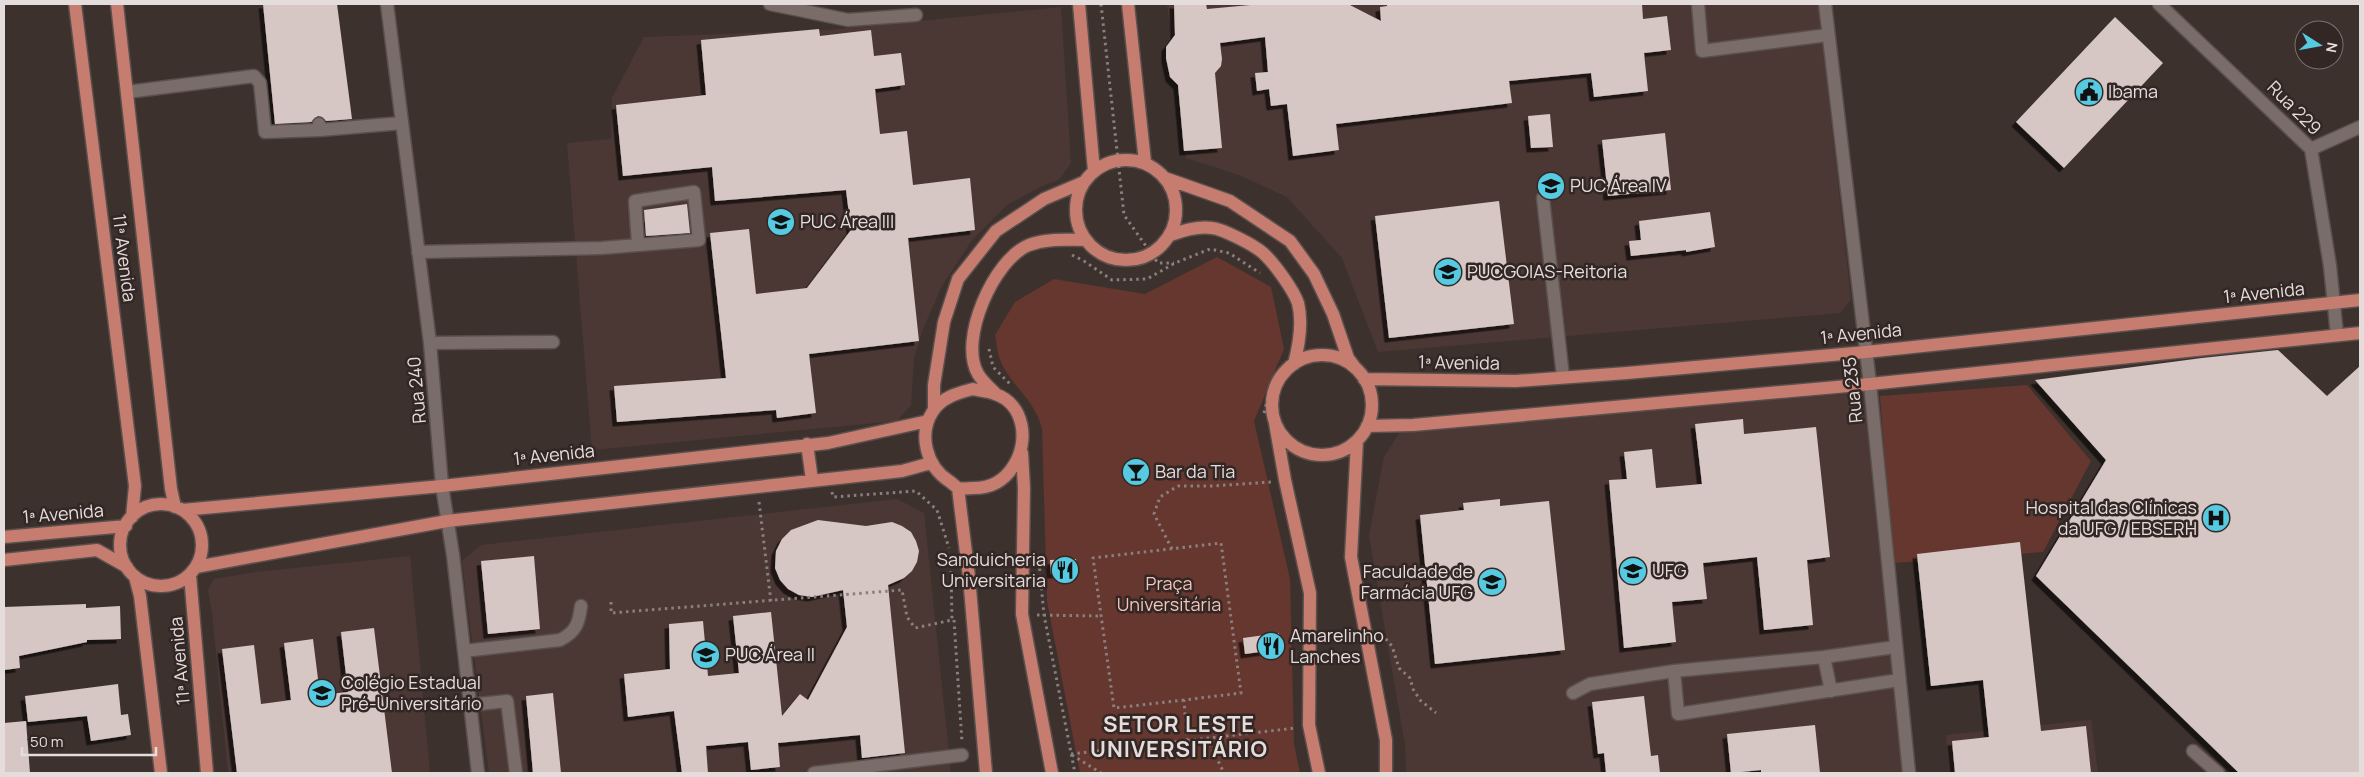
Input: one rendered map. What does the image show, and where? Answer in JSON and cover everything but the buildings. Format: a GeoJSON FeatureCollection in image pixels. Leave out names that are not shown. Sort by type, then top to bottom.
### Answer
{"type":"FeatureCollection","features":[{"type":"Feature","properties":{"kind":"main road","name":"11ª Avenida"},"geometry":{"type":"LineString","coordinates":[[75,4],[135,486],[129,521]]}},
{"type":"Feature","properties":{"kind":"main road","name":"11ª Avenida"},"geometry":{"type":"LineString","coordinates":[[117,4],[171,490],[179,508]]}},
{"type":"Feature","properties":{"kind":"main road"},"geometry":{"type":"LineString","coordinates":[[1079,4],[1094,171]]}},
{"type":"Feature","properties":{"kind":"main road"},"geometry":{"type":"LineString","coordinates":[[1128,4],[1145,162]]}},
{"type":"Feature","properties":{"kind":"main road"},"geometry":{"type":"LineString","coordinates":[[1117,160],[1145,162],[1165,178],[1173,190],[1177,205],[1176,220],[1171,235],[1152,254],[1130,261],[1113,259],[1098,252],[1086,240],[1078,227],[1076,211],[1078,196],[1084,182],[1094,171],[1117,160]]}},
{"type":"Feature","properties":{"kind":"main road"},"geometry":{"type":"LineString","coordinates":[[1165,178],[1230,200],[1290,241],[1314,274],[1333,314],[1348,358],[1364,379],[1370,394],[1371,410],[1367,426],[1357,441],[1344,450],[1328,455],[1311,454],[1296,448],[1283,438],[1275,424]]}},
{"type":"Feature","properties":{"kind":"main road"},"geometry":{"type":"LineString","coordinates":[[1022,454],[1007,476],[996,484],[982,488],[958,488],[943,477],[931,463],[926,450],[925,434],[931,416],[944,322],[958,279],[996,231],[1044,199],[1084,182]]}},
{"type":"Feature","properties":{"kind":"main road"},"geometry":{"type":"LineString","coordinates":[[1171,235],[1187,229],[1211,228],[1220,230],[1263,253],[1290,288],[1298,304],[1300,343],[1274,390],[1272,407],[1285,480],[1310,593],[1309,725],[1319,773]]}},
{"type":"Feature","properties":{"kind":"main road"},"geometry":{"type":"LineString","coordinates":[[1052,773],[1022,614],[1024,488],[1022,454],[1024,441],[1018,417],[1011,406],[996,394],[977,374],[973,352],[974,322],[992,283],[1008,259],[1028,246],[1051,239],[1086,240]]}},
{"type":"Feature","properties":{"kind":"main road","name":"1ª Avenida"},"geometry":{"type":"LineString","coordinates":[[1364,379],[1516,381],[1866,352],[2360,300]]}},
{"type":"Feature","properties":{"kind":"main road"},"geometry":{"type":"LineString","coordinates":[[1367,426],[1412,425],[1870,384],[2360,333]]}},
{"type":"Feature","properties":{"kind":"main road"},"geometry":{"type":"LineString","coordinates":[[1289,363],[1308,357],[1324,355],[1339,358],[1353,366],[1364,379]]}},
{"type":"Feature","properties":{"kind":"main road"},"geometry":{"type":"LineString","coordinates":[[931,416],[955,393],[973,390],[996,394]]}},
{"type":"Feature","properties":{"kind":"main road","name":"1ª Avenida"},"geometry":{"type":"LineString","coordinates":[[179,508],[442,486],[828,443],[931,416]]}},
{"type":"Feature","properties":{"kind":"main road"},"geometry":{"type":"LineString","coordinates":[[1357,441],[1351,556],[1386,740],[1386,773]]}},
{"type":"Feature","properties":{"kind":"main road"},"geometry":{"type":"LineString","coordinates":[[807,444],[812,480]]}},
{"type":"Feature","properties":{"kind":"main road"},"geometry":{"type":"LineString","coordinates":[[4,560],[97,550],[145,583],[166,586],[177,583],[193,571],[446,521],[902,471],[931,463]]}},
{"type":"Feature","properties":{"kind":"main road"},"geometry":{"type":"LineString","coordinates":[[958,488],[969,577],[986,773]]}},
{"type":"Feature","properties":{"kind":"main road"},"geometry":{"type":"LineString","coordinates":[[131,572],[120,547],[129,521],[150,506],[160,504],[179,508],[192,519],[199,530],[202,543],[193,571]]}},
{"type":"Feature","properties":{"kind":"main road","name":"1ª Avenida"},"geometry":{"type":"LineString","coordinates":[[4,537],[129,521]]}},
{"type":"Feature","properties":{"kind":"main road","name":"11ª Avenida"},"geometry":{"type":"LineString","coordinates":[[193,571],[207,773]]}},
{"type":"Feature","properties":{"kind":"main road","name":"11ª Avenida"},"geometry":{"type":"LineString","coordinates":[[131,572],[140,596],[161,773]]}},
{"type":"Feature","properties":{"kind":"street","name":"Rua 240"},"geometry":{"type":"LineString","coordinates":[[387,4],[430,343],[442,486],[446,521],[453,555],[478,773]]}},
{"type":"Feature","properties":{"kind":"street"},"geometry":{"type":"LineString","coordinates":[[770,4],[848,20],[916,15]]}},
{"type":"Feature","properties":{"kind":"street"},"geometry":{"type":"LineString","coordinates":[[1698,4],[1702,51],[1828,35]]}},
{"type":"Feature","properties":{"kind":"street","name":"Rua 235"},"geometry":{"type":"LineString","coordinates":[[1825,4],[1870,384],[1909,773]]}},
{"type":"Feature","properties":{"kind":"street","name":"Rua 229"},"geometry":{"type":"LineString","coordinates":[[2159,4],[2311,148],[2330,266],[2337,336]]}},
{"type":"Feature","properties":{"kind":"street"},"geometry":{"type":"LineString","coordinates":[[127,92],[254,76],[260,83],[264,132],[402,123]]}},
{"type":"Feature","properties":{"kind":"street"},"geometry":{"type":"LineString","coordinates":[[2311,148],[2360,127]]}},
{"type":"Feature","properties":{"kind":"street"},"geometry":{"type":"LineString","coordinates":[[418,252],[602,248],[699,240],[694,192],[635,202],[638,244]]}},
{"type":"Feature","properties":{"kind":"street"},"geometry":{"type":"LineString","coordinates":[[1543,198],[1563,377]]}},
{"type":"Feature","properties":{"kind":"street"},"geometry":{"type":"LineString","coordinates":[[430,343],[553,342]]}},
{"type":"Feature","properties":{"kind":"street"},"geometry":{"type":"LineString","coordinates":[[464,651],[560,640],[568,636],[579,624],[581,606]]}},
{"type":"Feature","properties":{"kind":"street"},"geometry":{"type":"LineString","coordinates":[[1573,693],[1590,684],[1674,671],[1824,658],[1895,648]]}},
{"type":"Feature","properties":{"kind":"street"},"geometry":{"type":"LineString","coordinates":[[1824,658],[1831,691]]}},
{"type":"Feature","properties":{"kind":"street"},"geometry":{"type":"LineString","coordinates":[[1674,671],[1678,714],[1899,680]]}},
{"type":"Feature","properties":{"kind":"street"},"geometry":{"type":"LineString","coordinates":[[470,705],[507,701],[516,773]]}},
{"type":"Feature","properties":{"kind":"street"},"geometry":{"type":"LineString","coordinates":[[2193,751],[2218,773]]}},
{"type":"Feature","properties":{"kind":"street"},"geometry":{"type":"LineString","coordinates":[[814,773],[962,755]]}},
{"type":"Feature","properties":{"kind":"path"},"geometry":{"type":"LineString","coordinates":[[1101,4],[1124,215],[1158,263],[1175,263]]}},
{"type":"Feature","properties":{"kind":"path"},"geometry":{"type":"LineString","coordinates":[[1066,253],[1084,261],[1112,280],[1147,279],[1175,263],[1210,249],[1229,253],[1262,275]]}},
{"type":"Feature","properties":{"kind":"path"},"geometry":{"type":"LineString","coordinates":[[988,343],[993,367],[1018,392]]}},
{"type":"Feature","properties":{"kind":"path"},"geometry":{"type":"LineString","coordinates":[[1262,420],[1269,394],[1289,363]]}},
{"type":"Feature","properties":{"kind":"path"},"geometry":{"type":"LineString","coordinates":[[830,479],[833,497],[916,491],[936,510],[951,555]]}},
{"type":"Feature","properties":{"kind":"path"},"geometry":{"type":"LineString","coordinates":[[1172,549],[1154,514],[1160,497],[1166,493],[1178,486],[1276,482]]}},
{"type":"Feature","properties":{"kind":"path"},"geometry":{"type":"LineString","coordinates":[[757,486],[771,602]]}},
{"type":"Feature","properties":{"kind":"path"},"geometry":{"type":"LineString","coordinates":[[1221,543],[1241,693],[1114,708],[1093,558],[1172,549],[1221,543]]}},
{"type":"Feature","properties":{"kind":"path"},"geometry":{"type":"LineString","coordinates":[[1039,555],[1044,615],[1075,773]]}},
{"type":"Feature","properties":{"kind":"path"},"geometry":{"type":"LineString","coordinates":[[951,564],[952,620],[962,755]]}},
{"type":"Feature","properties":{"kind":"path"},"geometry":{"type":"LineString","coordinates":[[611,602],[611,613],[771,602],[902,590],[907,617],[915,628],[972,618]]}},
{"type":"Feature","properties":{"kind":"path"},"geometry":{"type":"LineString","coordinates":[[1044,615],[1101,616]]}},
{"type":"Feature","properties":{"kind":"path"},"geometry":{"type":"LineString","coordinates":[[1367,640],[1384,637],[1388,640],[1398,668],[1410,678],[1413,690],[1420,700],[1436,712]]}},
{"type":"Feature","properties":{"kind":"path"},"geometry":{"type":"LineString","coordinates":[[1184,700],[1187,740]]}},
{"type":"Feature","properties":{"kind":"path"},"geometry":{"type":"LineString","coordinates":[[1071,754],[1302,728]]}},
{"type":"Feature","properties":{"kind":"path"},"geometry":{"type":"LineString","coordinates":[[1208,738],[1224,773]]}},
{"type":"Feature","properties":{"kind":"path"},"geometry":{"type":"LineString","coordinates":[[1071,754],[1101,773]]}},
{"type":"Feature","properties":{"kind":"shaded area","name":"PUC Área IV"},"geometry":{"type":"Polygon","coordinates":[[[1167,4],[1818,4],[1851,299],[1840,313],[1378,352],[1342,258],[1287,197],[1239,175],[1186,158],[1167,4]]]}},
{"type":"Feature","properties":{"kind":"shaded area","name":"PUC Área III"},"geometry":{"type":"Polygon","coordinates":[[[1061,7],[1071,163],[1059,180],[1042,186],[1007,205],[972,240],[942,286],[923,329],[914,358],[911,405],[897,421],[592,450],[567,143],[611,139],[612,98],[644,37],[829,30],[1061,7]]]}},
{"type":"Feature","properties":{"kind":"shaded area","name":"UFG"},"geometry":{"type":"Polygon","coordinates":[[[1863,393],[1903,773],[1406,773],[1405,745],[1369,536],[1384,457],[1399,433],[1681,407],[1863,393]]]}},
{"type":"Feature","properties":{"kind":"shaded area","name":"PUC Área II"},"geometry":{"type":"Polygon","coordinates":[[[897,499],[924,513],[951,773],[489,773],[462,561],[481,545],[897,499]]]}},
{"type":"Feature","properties":{"kind":"shaded area","name":"Colégio Estadual Pré-Universitário"},"geometry":{"type":"Polygon","coordinates":[[[410,556],[430,773],[228,773],[208,590],[214,579],[256,572],[410,556]]]}},
{"type":"Feature","properties":{"kind":"shaded area"},"geometry":{"type":"Polygon","coordinates":[[[2091,720],[2098,773],[1949,773],[1946,735],[2091,720]]]}},
{"type":"Feature","properties":{"kind":"green space","name":"Praça Universitária"},"geometry":{"type":"Polygon","coordinates":[[[1217,257],[1271,287],[1284,349],[1254,421],[1290,579],[1294,744],[1300,773],[1080,773],[1047,601],[1042,429],[1035,410],[1011,379],[1001,362],[995,335],[1015,302],[1054,279],[1145,294],[1217,257]]]}},
{"type":"Feature","properties":{"kind":"green space"},"geometry":{"type":"Polygon","coordinates":[[[2027,385],[2091,461],[2043,552],[1893,563],[1880,396],[2027,385]]]}},
{"type":"Feature","properties":{"kind":"place","name":"Ibama"},"geometry":{"type":"Point","coordinates":[2089,92]}},
{"type":"Feature","properties":{"kind":"place","name":"PUC Área IV"},"geometry":{"type":"Point","coordinates":[1551,186]}},
{"type":"Feature","properties":{"kind":"place","name":"PUC Área III"},"geometry":{"type":"Point","coordinates":[781,222]}},
{"type":"Feature","properties":{"kind":"place","name":"PUCGOIAS-Reitoria"},"geometry":{"type":"Point","coordinates":[1448,272]}},
{"type":"Feature","properties":{"kind":"place","name":"Bar da Tia"},"geometry":{"type":"Point","coordinates":[1136,472]}},
{"type":"Feature","properties":{"kind":"place","name":"Hospital das Clínicas da UFG / EBSERH"},"geometry":{"type":"Point","coordinates":[2216,518]}},
{"type":"Feature","properties":{"kind":"place","name":"Sanduicheria Universitaria"},"geometry":{"type":"Point","coordinates":[1065,570]}},
{"type":"Feature","properties":{"kind":"place","name":"UFG"},"geometry":{"type":"Point","coordinates":[1633,571]}},
{"type":"Feature","properties":{"kind":"place","name":"Faculdade de Farmácia UFG"},"geometry":{"type":"Point","coordinates":[1492,582]}},
{"type":"Feature","properties":{"kind":"place","name":"Amarelinho Lanches"},"geometry":{"type":"Point","coordinates":[1271,646]}},
{"type":"Feature","properties":{"kind":"place","name":"PUC Área II"},"geometry":{"type":"Point","coordinates":[706,655]}},
{"type":"Feature","properties":{"kind":"place","name":"Colégio Estadual Pré-Universitário"},"geometry":{"type":"Point","coordinates":[322,693]}},
{"type":"Feature","properties":{"kind":"district","name":"SETOR LESTE UNIVERSITÁRIO"},"geometry":{"type":"Point","coordinates":[1179,736]}}]}
